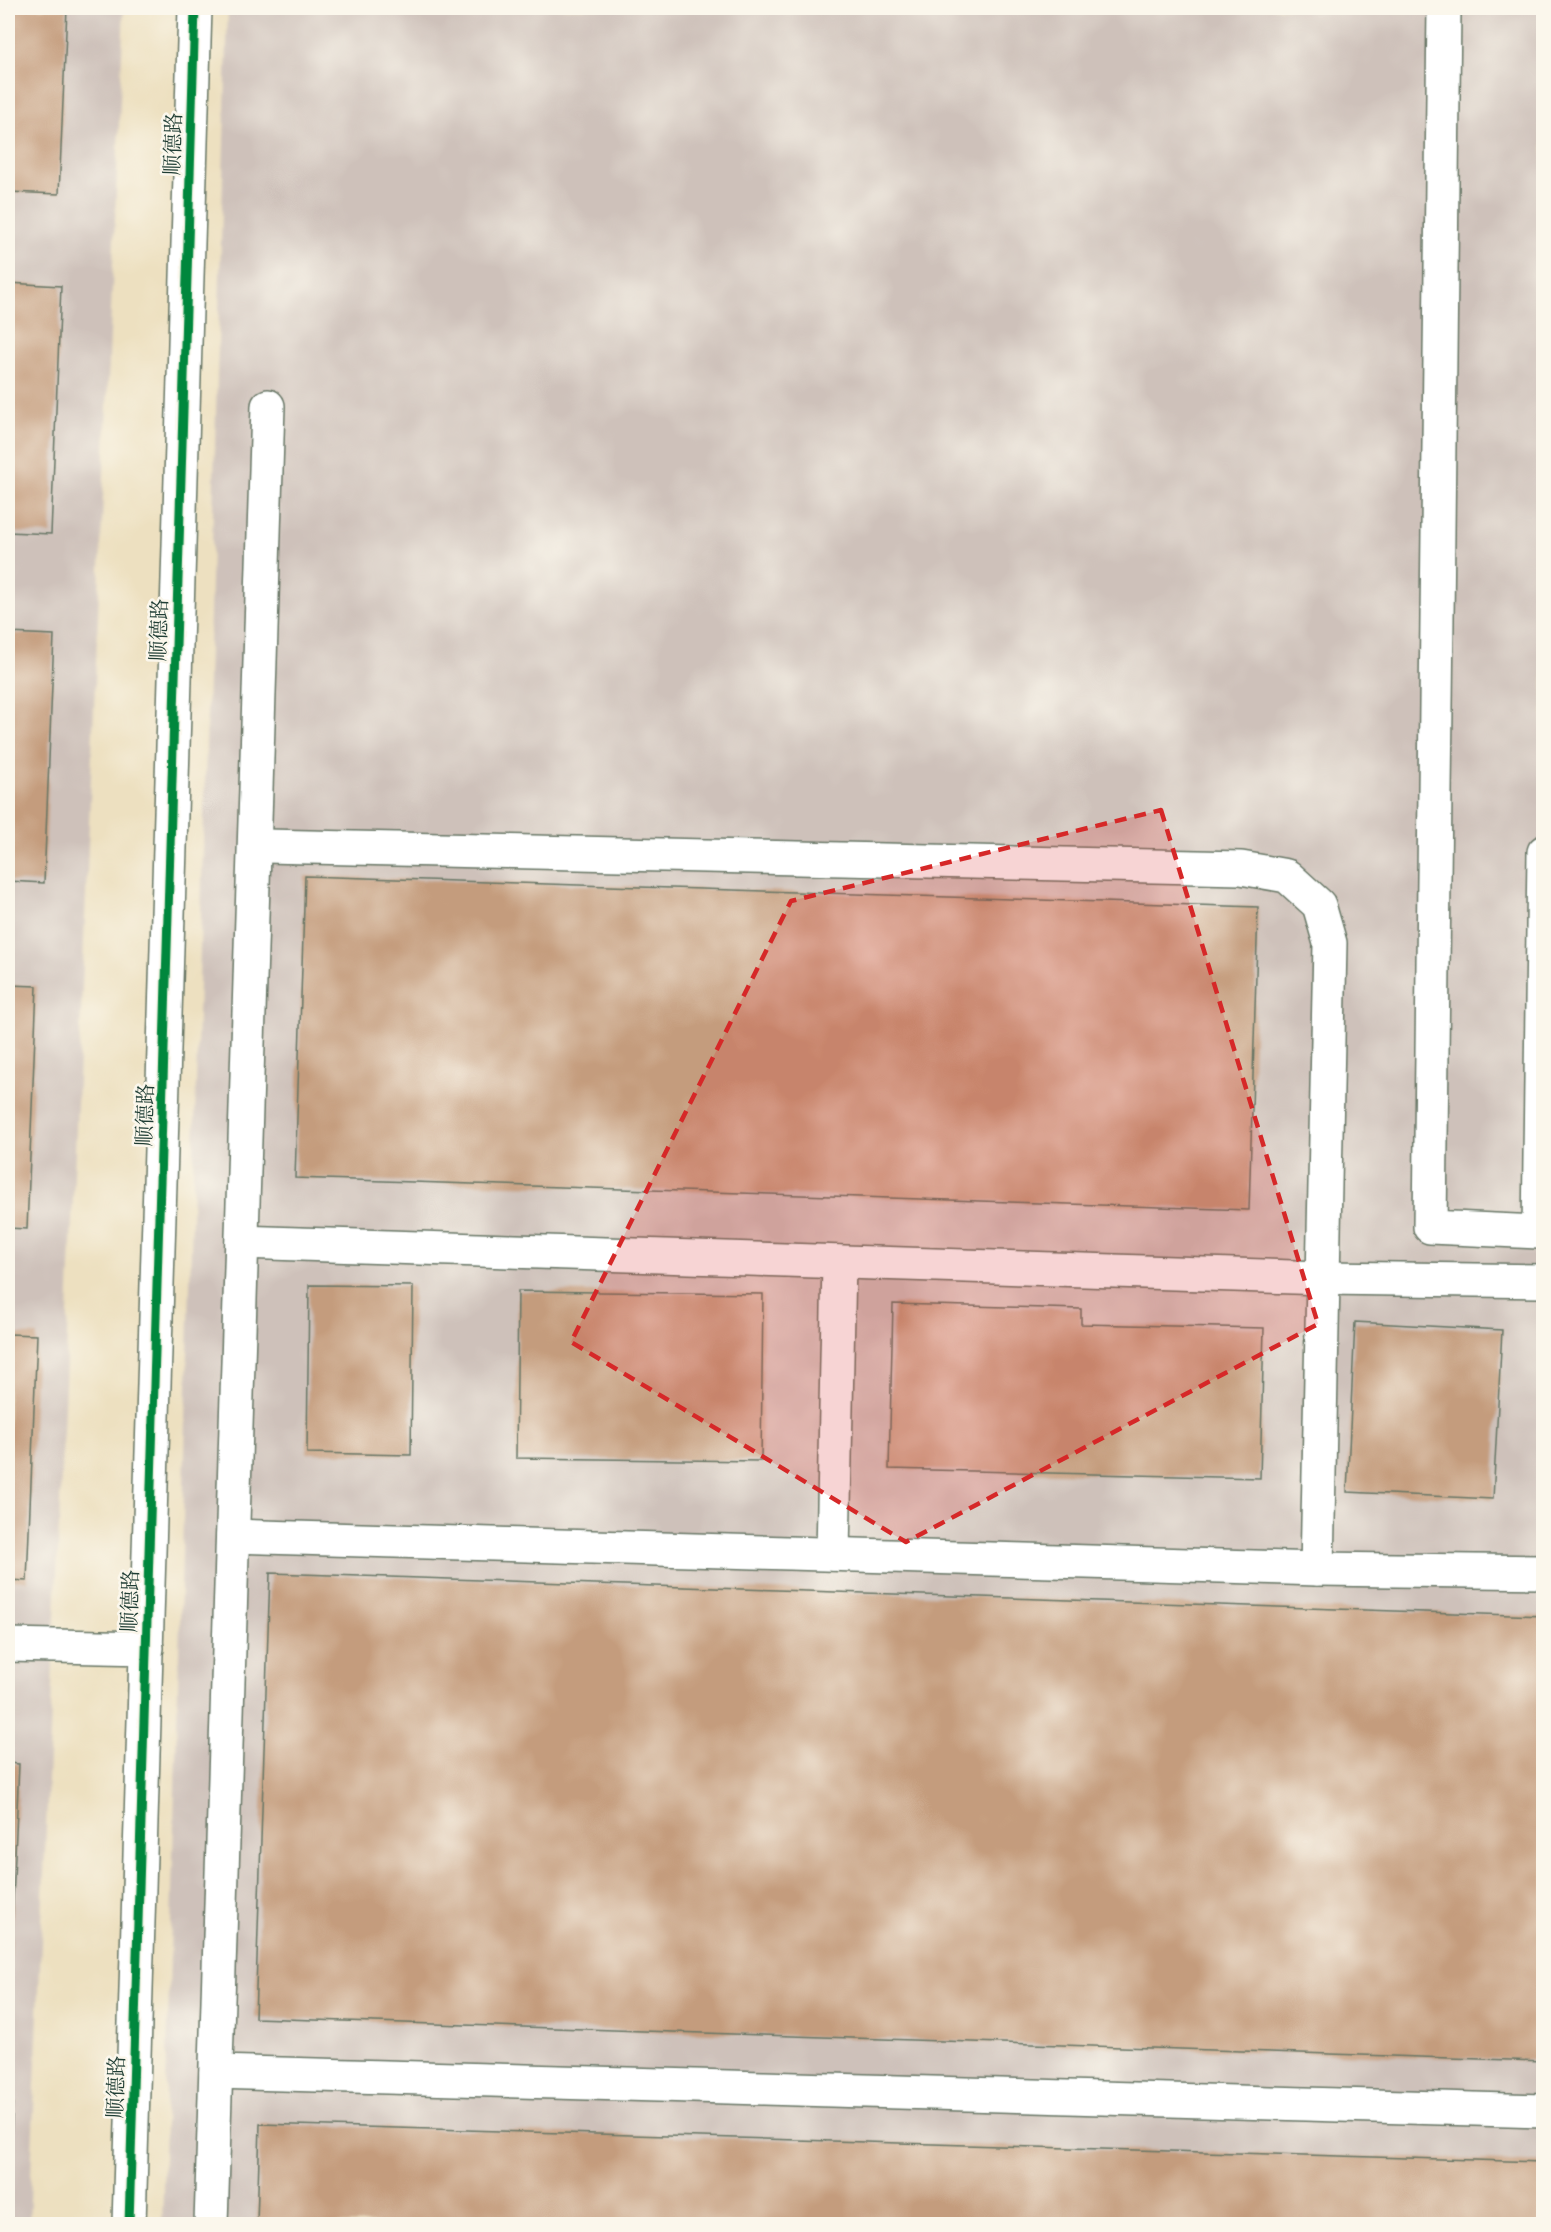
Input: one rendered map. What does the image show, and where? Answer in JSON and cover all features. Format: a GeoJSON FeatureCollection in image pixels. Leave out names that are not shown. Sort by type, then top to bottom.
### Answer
{"type":"FeatureCollection","features":[{"type":"Feature","properties":{"kind":"street","name":"顺德路"},"geometry":{"type":"LineString","coordinates":[[129,2224],[195,8]]}},
{"type":"Feature","properties":{"kind":"street"},"geometry":{"type":"LineString","coordinates":[[1444,8],[1430,1227],[1541,1232],[1544,852]]}},
{"type":"Feature","properties":{"kind":"street"},"geometry":{"type":"LineString","coordinates":[[211,2224],[268,406]]}},
{"type":"Feature","properties":{"kind":"street"},"geometry":{"type":"LineString","coordinates":[[265,846],[1241,868],[1287,876],[1319,906],[1330,943],[1317,1569]]}},
{"type":"Feature","properties":{"kind":"street"},"geometry":{"type":"LineString","coordinates":[[242,1242],[1323,1278],[1544,1281]]}},
{"type":"Feature","properties":{"kind":"street"},"geometry":{"type":"LineString","coordinates":[[833,1554],[839,1262]]}},
{"type":"Feature","properties":{"kind":"street"},"geometry":{"type":"LineString","coordinates":[[233,1536],[1317,1569],[1544,1572]]}},
{"type":"Feature","properties":{"kind":"street"},"geometry":{"type":"LineString","coordinates":[[8,1645],[147,1648]]}},
{"type":"Feature","properties":{"kind":"street"},"geometry":{"type":"LineString","coordinates":[[216,2072],[1544,2111]]}},
{"type":"Feature","properties":{"kind":"highlighted area"},"geometry":{"type":"Polygon","coordinates":[[[1161,810],[1318,1324],[906,1542],[571,1342],[791,901],[1161,810]]]}},
{"type":"Feature","properties":{"kind":"shaded area"},"geometry":{"type":"Polygon","coordinates":[[[8,8],[124,8],[29,2224],[8,2224],[8,8]]]}},
{"type":"Feature","properties":{"kind":"shaded area"},"geometry":{"type":"Polygon","coordinates":[[[228,8],[1543,8],[1543,2224],[162,2224],[228,8]]]}},
{"type":"Feature","properties":{"kind":"building"},"geometry":{"type":"Polygon","coordinates":[[[8,8],[67,8],[59,194],[8,192],[8,8]]]}},
{"type":"Feature","properties":{"kind":"building"},"geometry":{"type":"Polygon","coordinates":[[[8,283],[61,286],[51,534],[8,532],[8,283]]]}},
{"type":"Feature","properties":{"kind":"building"},"geometry":{"type":"Polygon","coordinates":[[[8,633],[54,635],[44,883],[8,881],[8,633]]]}},
{"type":"Feature","properties":{"kind":"building"},"geometry":{"type":"Polygon","coordinates":[[[305,876],[1258,907],[1249,1210],[295,1178],[305,876]]]}},
{"type":"Feature","properties":{"kind":"building"},"geometry":{"type":"Polygon","coordinates":[[[8,985],[37,986],[27,1229],[8,1228],[8,985]]]}},
{"type":"Feature","properties":{"kind":"building"},"geometry":{"type":"Polygon","coordinates":[[[309,1285],[413,1286],[411,1455],[307,1453],[309,1285]]]}},
{"type":"Feature","properties":{"kind":"building"},"geometry":{"type":"Polygon","coordinates":[[[518,1291],[763,1294],[761,1461],[516,1458],[518,1291]]]}},
{"type":"Feature","properties":{"kind":"building"},"geometry":{"type":"Polygon","coordinates":[[[893,1304],[1081,1309],[1081,1324],[1264,1328],[1260,1478],[889,1469],[893,1304]]]}},
{"type":"Feature","properties":{"kind":"building"},"geometry":{"type":"Polygon","coordinates":[[[1355,1322],[1502,1330],[1493,1499],[1347,1492],[1355,1322]]]}},
{"type":"Feature","properties":{"kind":"building"},"geometry":{"type":"Polygon","coordinates":[[[8,1334],[37,1335],[27,1581],[8,1580],[8,1334]]]}},
{"type":"Feature","properties":{"kind":"building"},"geometry":{"type":"Polygon","coordinates":[[[270,1573],[1544,1616],[1544,2061],[255,2018],[270,1573]]]}},
{"type":"Feature","properties":{"kind":"building"},"geometry":{"type":"Polygon","coordinates":[[[8,1763],[19,1764],[9,1992],[8,1992],[8,1763]]]}},
{"type":"Feature","properties":{"kind":"building"},"geometry":{"type":"Polygon","coordinates":[[[8,2095],[13,2095],[9,2181],[8,2181],[8,2095]]]}},
{"type":"Feature","properties":{"kind":"building"},"geometry":{"type":"Polygon","coordinates":[[[260,2124],[1544,2162],[1544,2224],[257,2224],[260,2124]]]}},
{"type":"Feature","properties":{"kind":"cycle path"},"geometry":{"type":"LineString","coordinates":[[129,2224],[195,8]]}}]}
